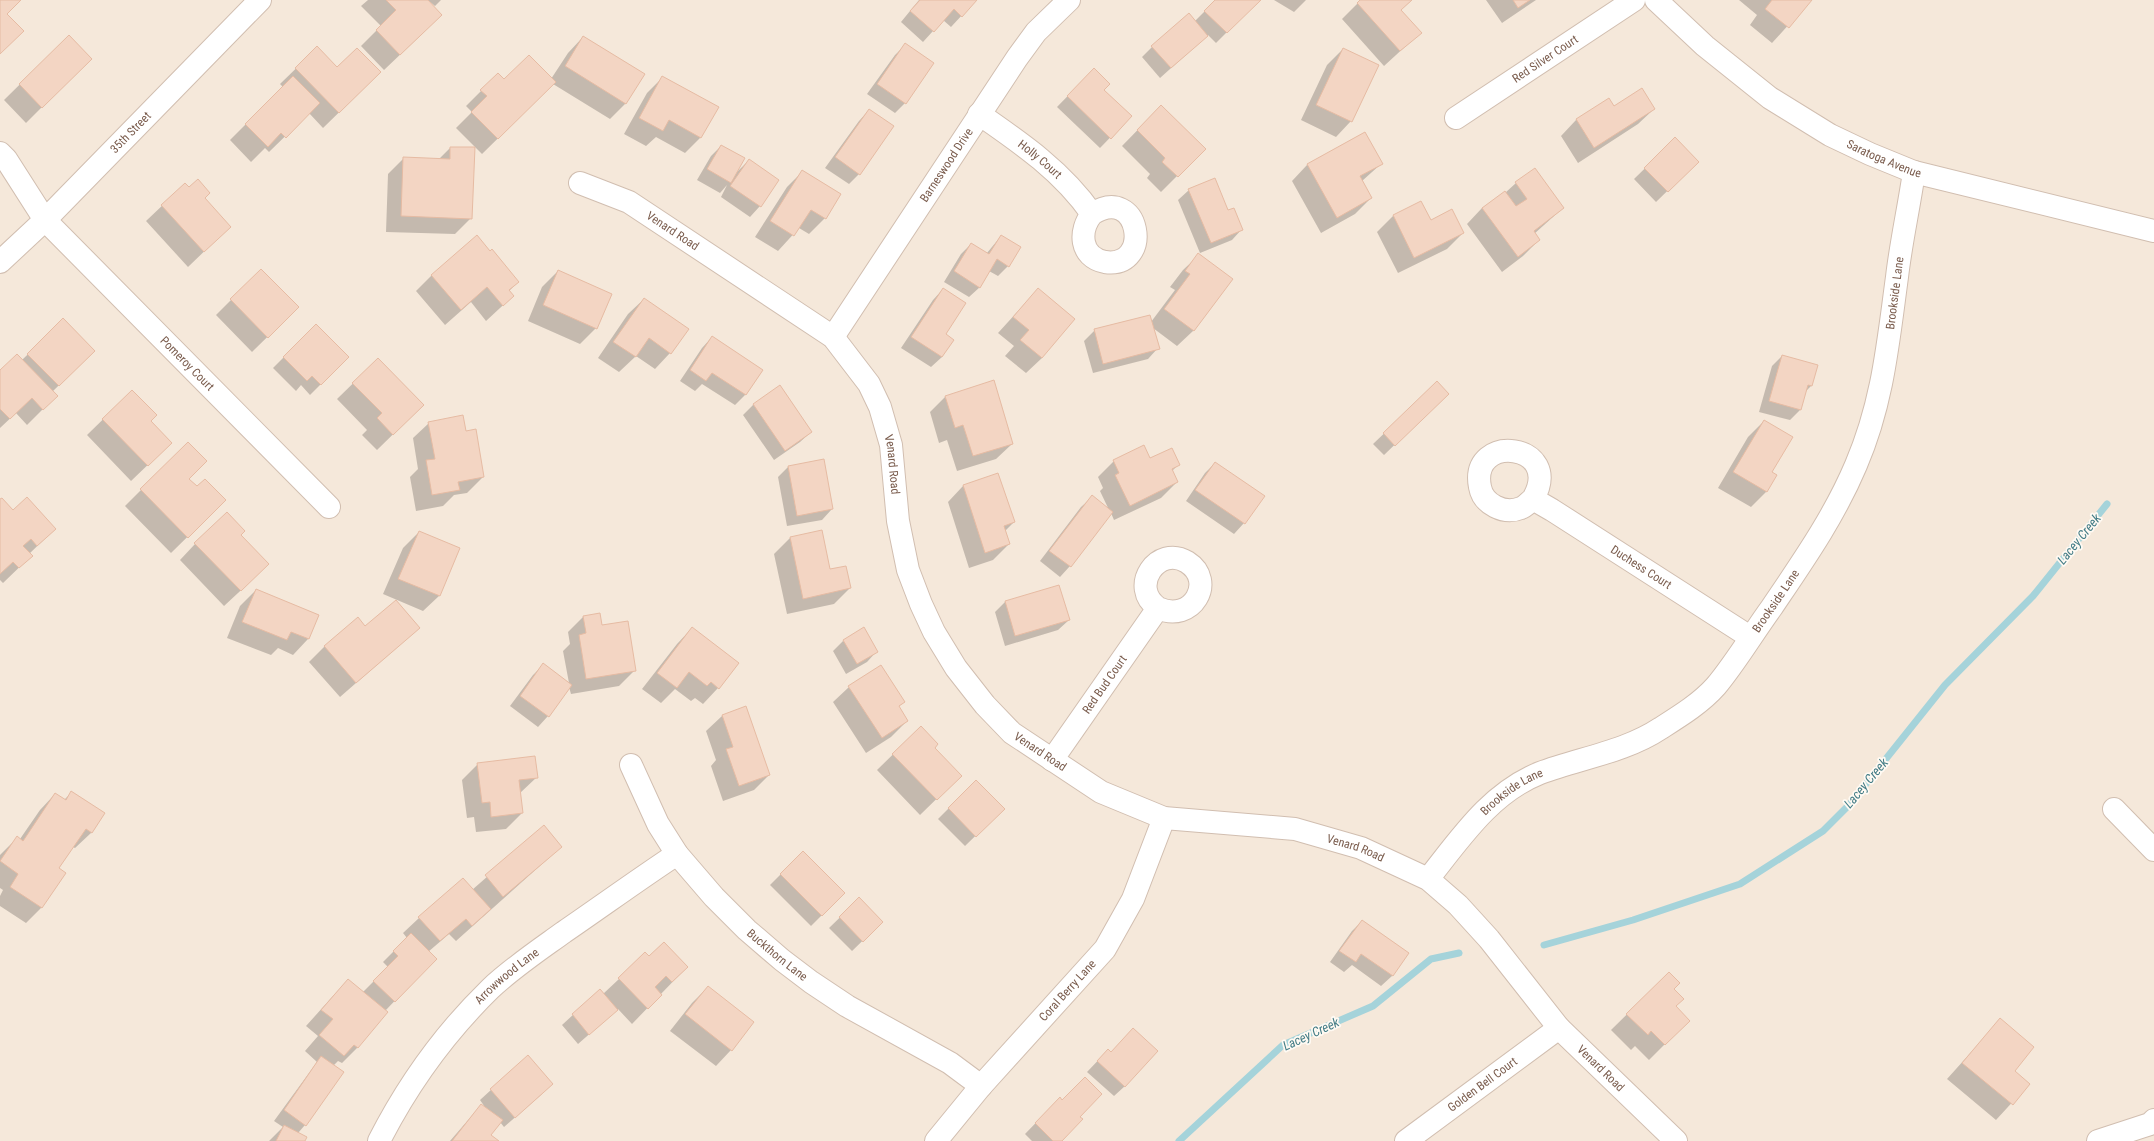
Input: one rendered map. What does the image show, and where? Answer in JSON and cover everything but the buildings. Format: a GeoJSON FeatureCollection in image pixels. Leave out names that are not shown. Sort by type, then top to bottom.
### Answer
{"type":"FeatureCollection","features":[{"type":"Feature","properties":{"kind":"street","name":"35th Street"},"geometry":{"type":"LineString","coordinates":[[0,262],[45,220],[260,0]]}},
{"type":"Feature","properties":{"kind":"street","name":"Barneswood Drive"},"geometry":{"type":"LineString","coordinates":[[833,337],[979,114],[1036,32],[1069,0]]}},
{"type":"Feature","properties":{"kind":"street","name":"Red Silver Court"},"geometry":{"type":"LineString","coordinates":[[1456,118],[1634,0]]}},
{"type":"Feature","properties":{"kind":"street","name":"Saratoga Avenue"},"geometry":{"type":"LineString","coordinates":[[1656,0],[1705,46],[1770,98],[1830,134],[1914,172],[2154,231]]}},
{"type":"Feature","properties":{"kind":"street","name":"Holly Court"},"geometry":{"type":"LineString","coordinates":[[979,114],[1056,171],[1082,199],[1092,214]]}},
{"type":"Feature","properties":{"kind":"street","name":"Pomeroy Court"},"geometry":{"type":"LineString","coordinates":[[0,153],[45,220],[329,507]]}},
{"type":"Feature","properties":{"kind":"street","name":"Brookside Lane"},"geometry":{"type":"LineString","coordinates":[[1428,879],[1483,812],[1503,795],[1538,774],[1588,759],[1658,730],[1688,710],[1715,687],[1815,545],[1841,500],[1867,437],[1883,381],[1897,276],[1914,172]]}},
{"type":"Feature","properties":{"kind":"street","name":"Venard Road"},"geometry":{"type":"LineString","coordinates":[[580,183],[629,202],[833,337],[869,384],[880,407],[891,445],[898,521],[908,570],[920,604],[934,632],[956,668],[985,705],[1012,733],[1101,792],[1164,818],[1295,829],[1361,848],[1428,879],[1458,905],[1489,940],[1559,1028],[1676,1141]]}},
{"type":"Feature","properties":{"kind":"street","name":"Duchess Court"},"geometry":{"type":"LineString","coordinates":[[1533,499],[1750,637]]}},
{"type":"Feature","properties":{"kind":"street","name":"Red Bud Court"},"geometry":{"type":"LineString","coordinates":[[1052,760],[1158,608]]}},
{"type":"Feature","properties":{"kind":"street","name":"Buckthorn Lane"},"geometry":{"type":"LineString","coordinates":[[631,765],[658,824],[676,854],[714,897],[747,930],[782,960],[847,1006],[950,1063],[981,1086]]}},
{"type":"Feature","properties":{"kind":"street"},"geometry":{"type":"LineString","coordinates":[[2114,809],[2154,850]]}},
{"type":"Feature","properties":{"kind":"street","name":"Coral Berry Lane"},"geometry":{"type":"LineString","coordinates":[[936,1141],[981,1086],[1106,949],[1133,899],[1164,818]]}},
{"type":"Feature","properties":{"kind":"street","name":"Arrowwood Lane"},"geometry":{"type":"LineString","coordinates":[[379,1141],[390,1119],[421,1071],[452,1031],[490,988],[542,948],[676,854]]}},
{"type":"Feature","properties":{"kind":"street","name":"Golden Bell Court"},"geometry":{"type":"LineString","coordinates":[[1406,1141],[1559,1028]]}},
{"type":"Feature","properties":{"kind":"street"},"geometry":{"type":"LineString","coordinates":[[2098,1141],[2150,1124],[2154,1120]]}},
{"type":"Feature","properties":{"kind":"shaded area"},"geometry":{"type":"Polygon","coordinates":[[[0,0],[2154,0],[2154,1141],[0,1141],[0,0]]]}},
{"type":"Feature","properties":{"kind":"waterway","name":"Lacey Creek"},"geometry":{"type":"LineString","coordinates":[[1544,945],[1633,920],[1740,884],[1823,831],[1849,805],[1945,685],[2033,596],[2107,504]]}},
{"type":"Feature","properties":{"kind":"waterway","name":"Lacey Creek"},"geometry":{"type":"LineString","coordinates":[[1179,1141],[1283,1045],[1373,1006],[1431,959],[1459,953]]}}]}
